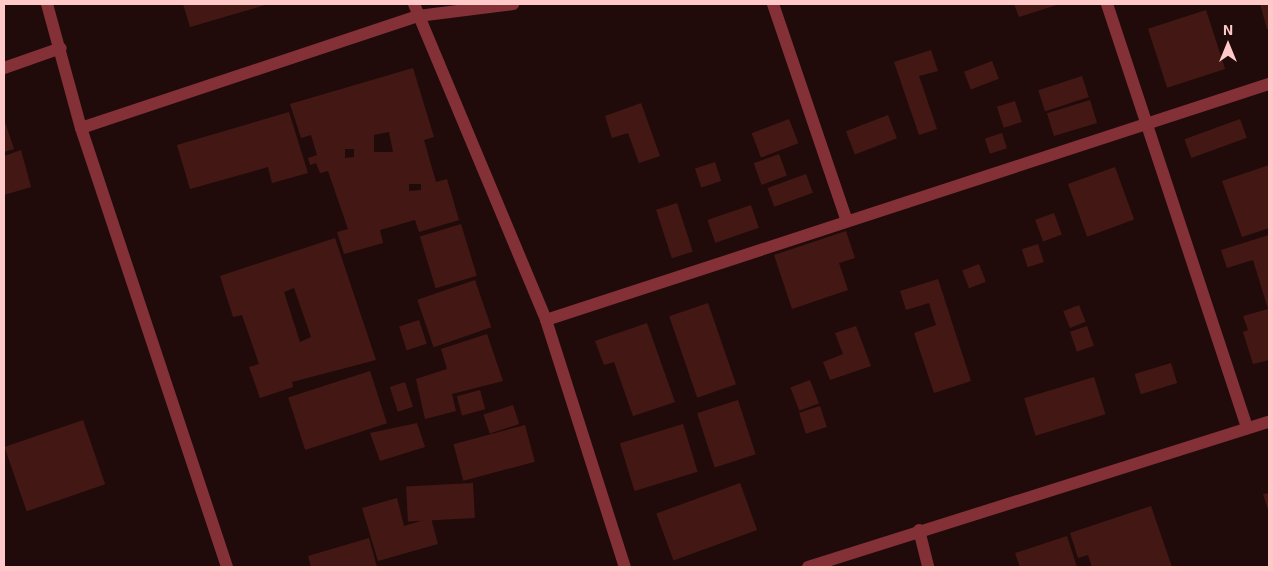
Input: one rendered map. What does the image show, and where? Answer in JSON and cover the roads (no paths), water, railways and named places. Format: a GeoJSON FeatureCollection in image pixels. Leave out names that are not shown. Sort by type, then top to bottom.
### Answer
{"type":"FeatureCollection","features":[{"type":"Feature","properties":{"kind":"street"},"geometry":{"type":"LineString","coordinates":[[47,4],[61,48],[81,128],[227,567]]}},
{"type":"Feature","properties":{"kind":"street"},"geometry":{"type":"LineString","coordinates":[[414,4],[546,320],[625,567]]}},
{"type":"Feature","properties":{"kind":"street"},"geometry":{"type":"LineString","coordinates":[[81,128],[418,16],[513,4]]}},
{"type":"Feature","properties":{"kind":"street"},"geometry":{"type":"LineString","coordinates":[[773,4],[847,221]]}},
{"type":"Feature","properties":{"kind":"street"},"geometry":{"type":"LineString","coordinates":[[1107,4],[1148,123],[1247,428]]}},
{"type":"Feature","properties":{"kind":"street"},"geometry":{"type":"LineString","coordinates":[[4,68],[61,48]]}},
{"type":"Feature","properties":{"kind":"street"},"geometry":{"type":"LineString","coordinates":[[546,320],[1269,84]]}},
{"type":"Feature","properties":{"kind":"street"},"geometry":{"type":"LineString","coordinates":[[808,567],[919,530],[1269,422]]}},
{"type":"Feature","properties":{"kind":"street"},"geometry":{"type":"LineString","coordinates":[[919,530],[928,567]]}}]}
